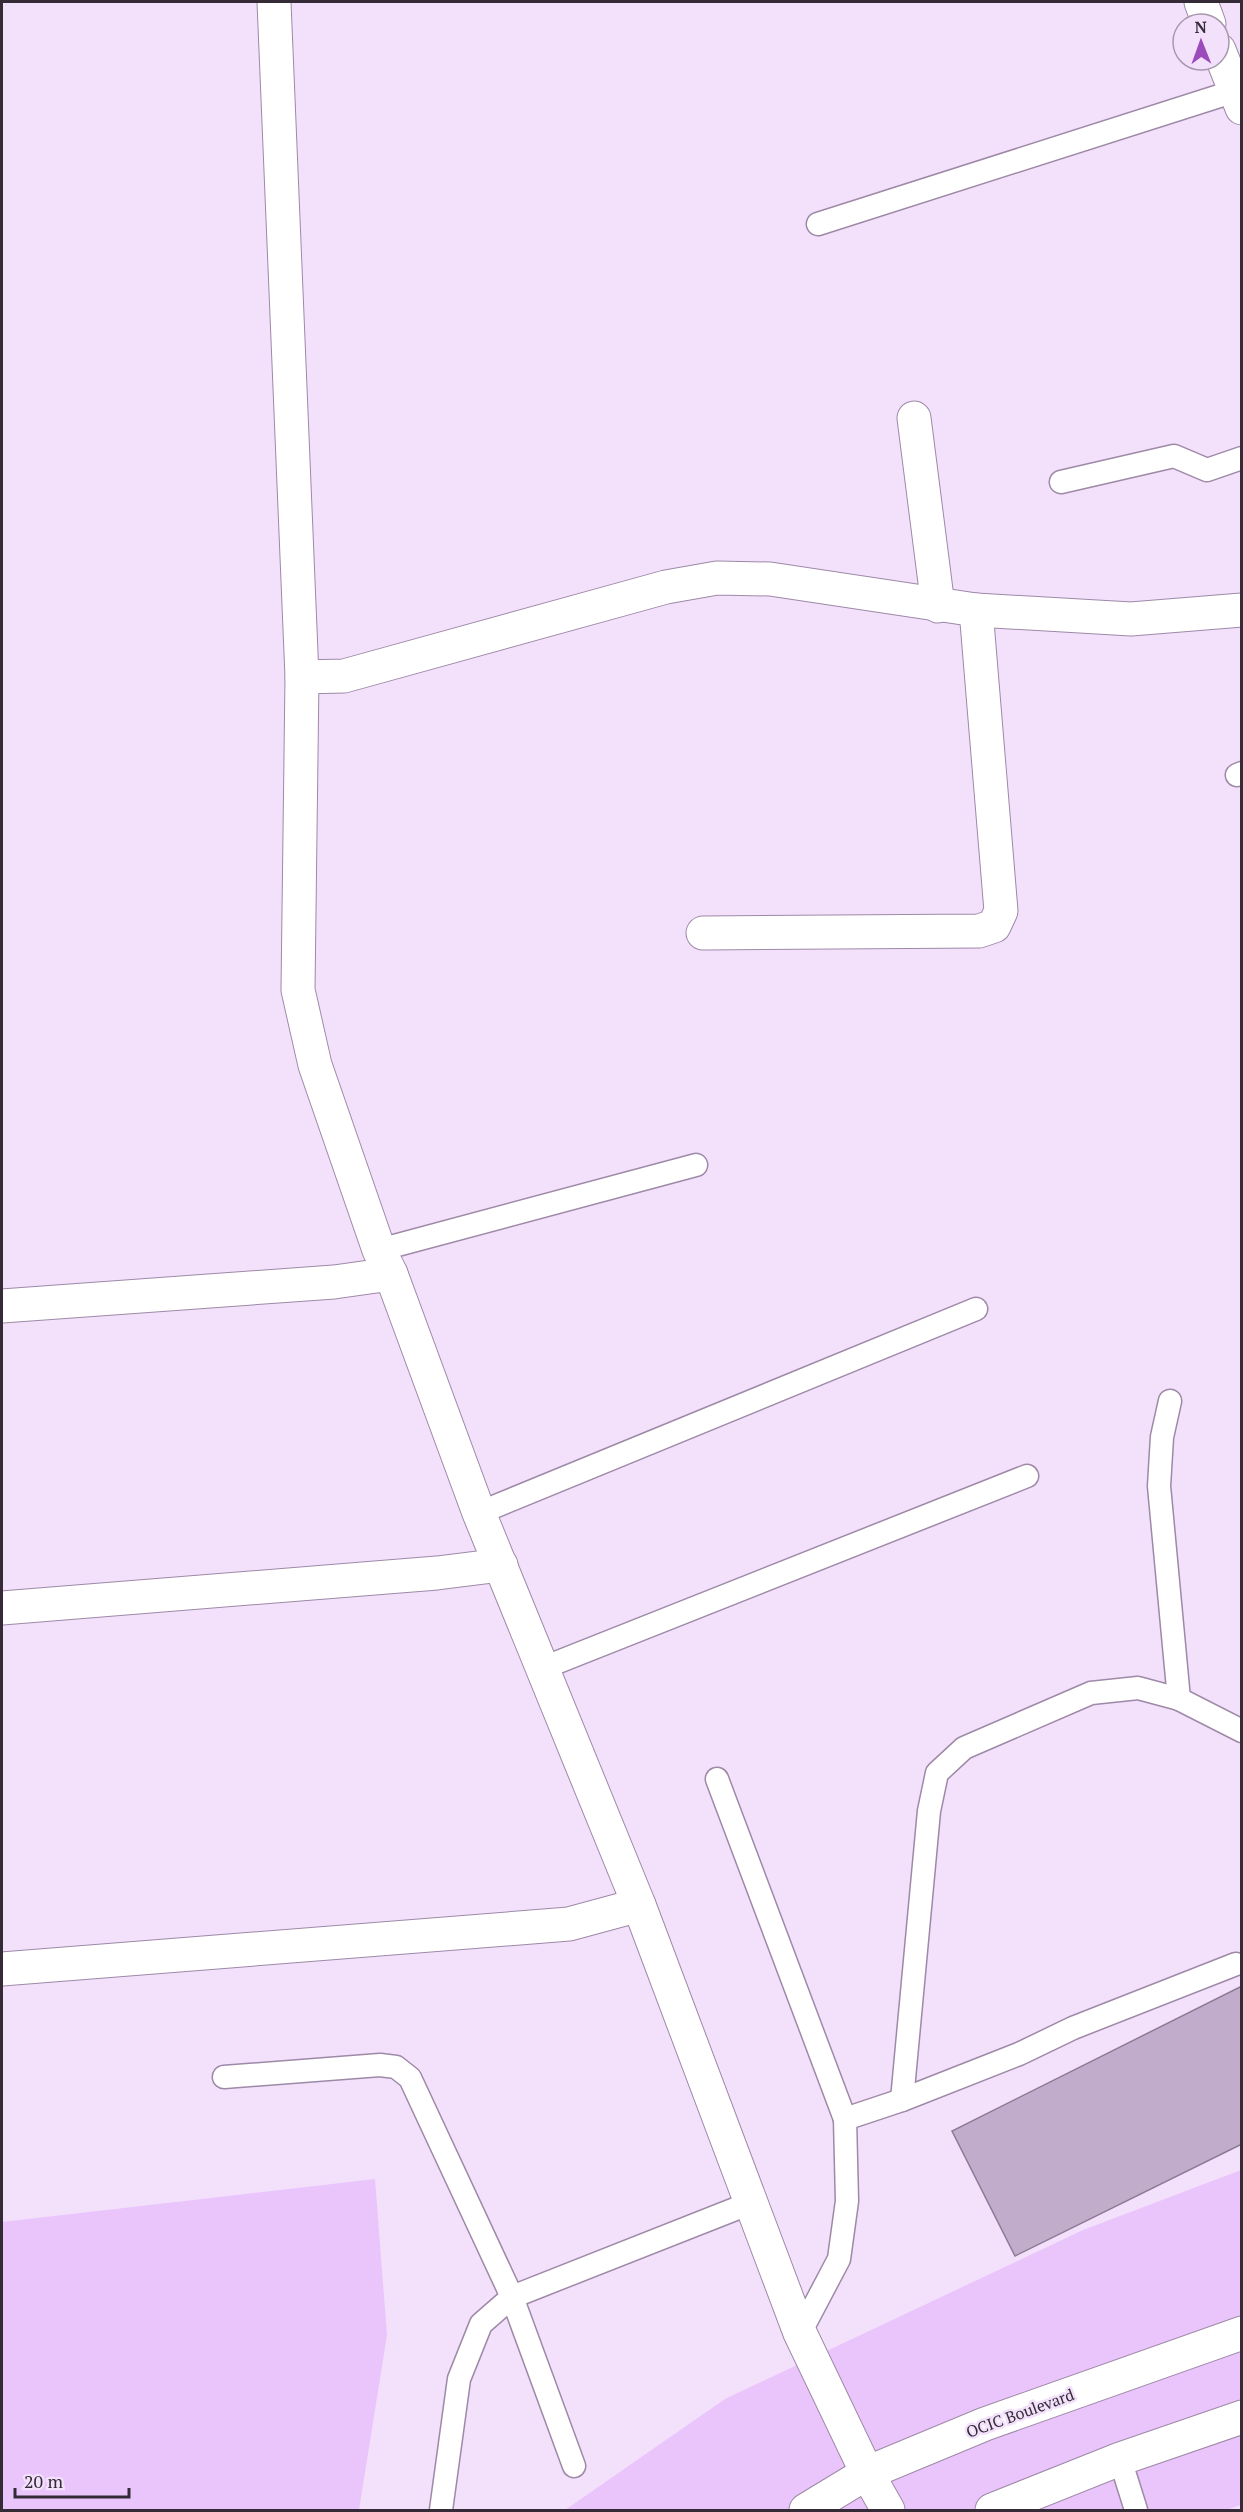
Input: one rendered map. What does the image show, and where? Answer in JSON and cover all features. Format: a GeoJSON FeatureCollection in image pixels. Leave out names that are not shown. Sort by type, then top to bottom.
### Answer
{"type":"FeatureCollection","features":[{"type":"Feature","properties":{"kind":"main road"},"geometry":{"type":"LineString","coordinates":[[274,2],[302,676],[298,990],[315,1065],[385,1262],[479,1513],[639,1905],[753,2202],[800,2333],[867,2473],[888,2511]]}},
{"type":"Feature","properties":{"kind":"main road"},"geometry":{"type":"LineString","coordinates":[[1229,72],[1239,96]]}},
{"type":"Feature","properties":{"kind":"main road"},"geometry":{"type":"LineString","coordinates":[[914,418],[938,606]]}},
{"type":"Feature","properties":{"kind":"main road"},"geometry":{"type":"LineString","coordinates":[[302,676],[344,676],[666,587],[717,578],[770,579],[976,610],[1131,619],[1242,610]]}},
{"type":"Feature","properties":{"kind":"main road"},"geometry":{"type":"LineString","coordinates":[[703,933],[979,931],[994,926],[1001,911],[976,610]]}},
{"type":"Feature","properties":{"kind":"main road"},"geometry":{"type":"LineString","coordinates":[[2,1306],[334,1282],[385,1262]]}},
{"type":"Feature","properties":{"kind":"main road"},"geometry":{"type":"LineString","coordinates":[[2,1608],[425,1574],[501,1565]]}},
{"type":"Feature","properties":{"kind":"main road"},"geometry":{"type":"LineString","coordinates":[[2,1969],[569,1924],[639,1905]]}},
{"type":"Feature","properties":{"kind":"main road","name":"OCIC Boulevard"},"geometry":{"type":"LineString","coordinates":[[806,2511],[867,2473],[985,2424],[1242,2334]]}},
{"type":"Feature","properties":{"kind":"main road"},"geometry":{"type":"LineString","coordinates":[[992,2511],[1120,2459],[1242,2417]]}},
{"type":"Feature","properties":{"kind":"lane"},"geometry":{"type":"LineString","coordinates":[[819,224],[1239,96]]}},
{"type":"Feature","properties":{"kind":"lane"},"geometry":{"type":"LineString","coordinates":[[1061,482],[1174,456],[1207,470],[1242,458]]}},
{"type":"Feature","properties":{"kind":"lane"},"geometry":{"type":"LineString","coordinates":[[385,1262],[696,1165]]}},
{"type":"Feature","properties":{"kind":"lane"},"geometry":{"type":"LineString","coordinates":[[479,1513],[976,1309]]}},
{"type":"Feature","properties":{"kind":"lane"},"geometry":{"type":"LineString","coordinates":[[1170,1401],[1162,1437],[1159,1486],[1179,1699]]}},
{"type":"Feature","properties":{"kind":"lane"},"geometry":{"type":"LineString","coordinates":[[543,1668],[1027,1476]]}},
{"type":"Feature","properties":{"kind":"lane"},"geometry":{"type":"LineString","coordinates":[[902,2100],[928,1811],[937,1773],[964,1748],[1090,1693],[1138,1688],[1179,1699],[1242,1731]]}},
{"type":"Feature","properties":{"kind":"lane"},"geometry":{"type":"LineString","coordinates":[[717,1779],[845,2119],[847,2201],[839,2259],[800,2333]]}},
{"type":"Feature","properties":{"kind":"lane"},"geometry":{"type":"LineString","coordinates":[[845,2119],[902,2100],[1019,2054],[1073,2028],[1236,1964]]}},
{"type":"Feature","properties":{"kind":"lane"},"geometry":{"type":"LineString","coordinates":[[224,2077],[380,2066],[396,2067],[410,2078],[512,2297],[574,2466]]}},
{"type":"Feature","properties":{"kind":"lane"},"geometry":{"type":"LineString","coordinates":[[441,2511],[459,2379],[481,2324],[512,2297],[753,2202]]}},
{"type":"Feature","properties":{"kind":"lane"},"geometry":{"type":"LineString","coordinates":[[1120,2459],[1136,2511]]}},
{"type":"Feature","properties":{"kind":"shaded area"},"geometry":{"type":"Polygon","coordinates":[[[1241,2170],[1241,2505],[1226,2510],[565,2510],[725,2399],[1083,2230],[1241,2170]]]}},
{"type":"Feature","properties":{"kind":"shaded area"},"geometry":{"type":"Polygon","coordinates":[[[375,2179],[387,2335],[359,2510],[2,2510],[2,2222],[375,2179]]]}},
{"type":"Feature","properties":{"kind":"building"},"geometry":{"type":"Polygon","coordinates":[[[1242,1986],[1242,2144],[1015,2256],[952,2131],[1242,1986]]]}}]}
